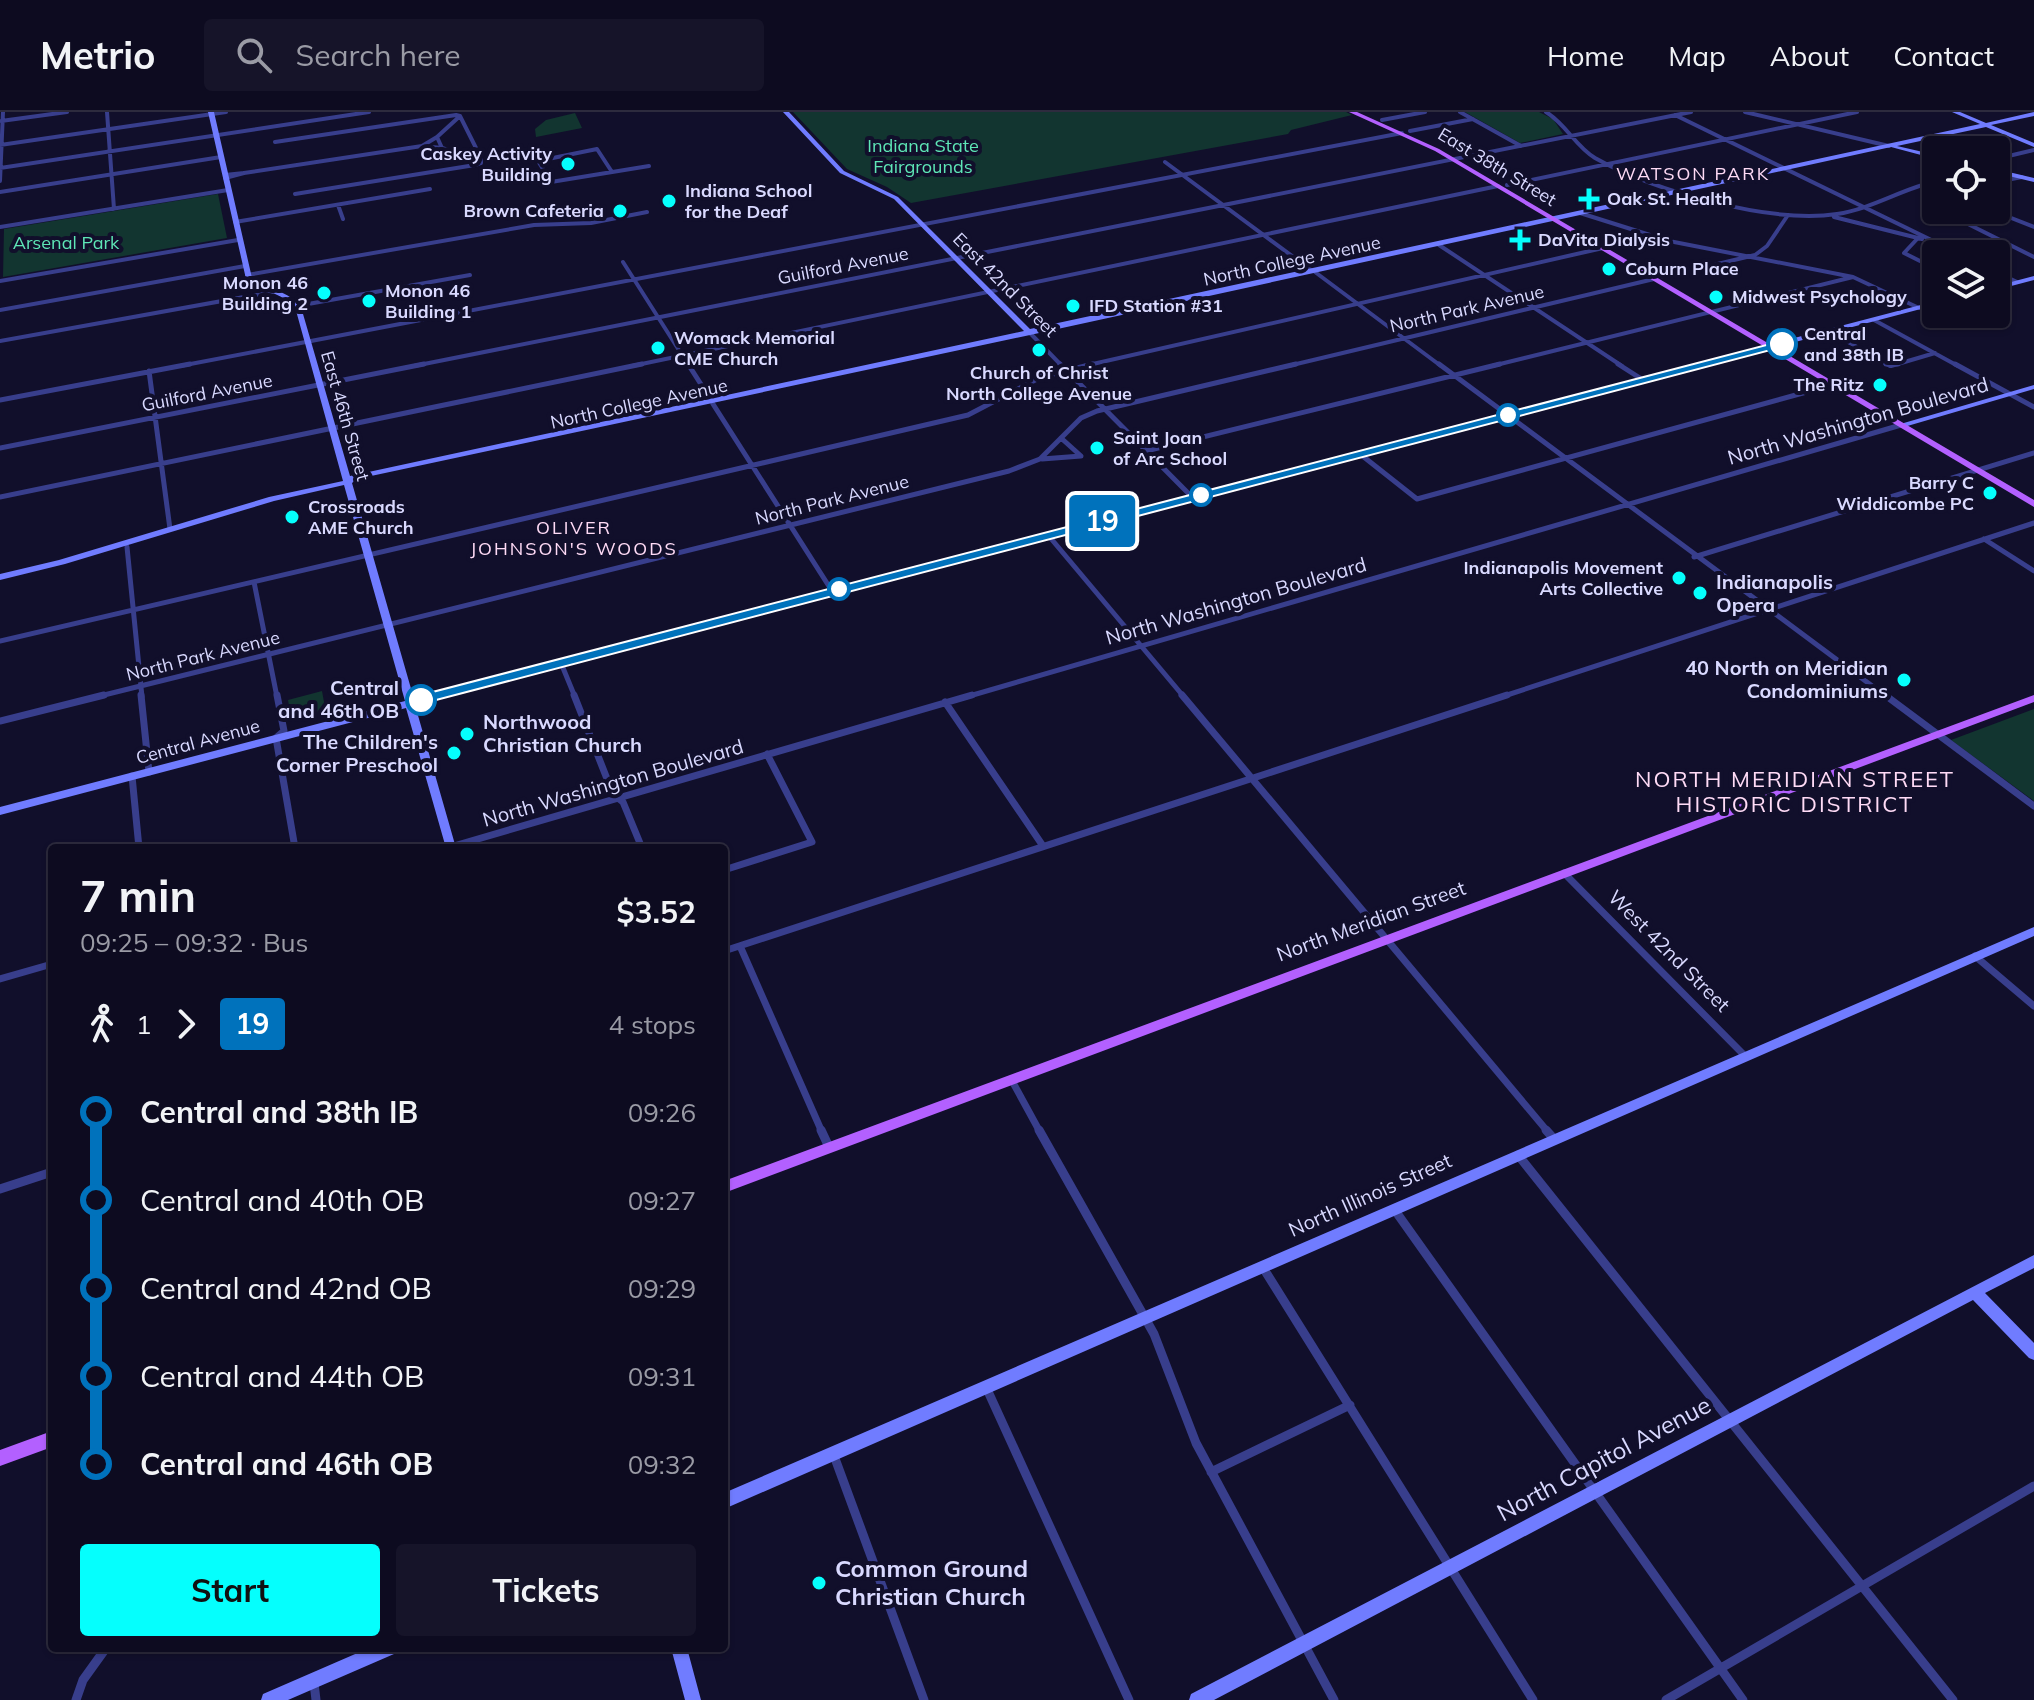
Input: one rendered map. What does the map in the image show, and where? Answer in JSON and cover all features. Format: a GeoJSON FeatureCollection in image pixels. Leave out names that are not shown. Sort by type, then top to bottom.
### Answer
{"type":"FeatureCollection","features":[{"type":"Feature","properties":{"kind":"main road","name":"East 42nd Street"},"geometry":{"type":"LineString","coordinates":[[786,112],[842,172],[892,194],[1030,333]]}},
{"type":"Feature","properties":{"kind":"main road","name":"East 38th Street"},"geometry":{"type":"LineString","coordinates":[[1352,112],[1406,132]]}},
{"type":"Feature","properties":{"kind":"main road","name":"East 38th Street"},"geometry":{"type":"LineString","coordinates":[[1364,112],[1457,159],[1558,218],[1981,469],[2034,504]]}},
{"type":"Feature","properties":{"kind":"main road"},"geometry":{"type":"LineString","coordinates":[[1955,112],[2034,148]]}},
{"type":"Feature","properties":{"kind":"main road"},"geometry":{"type":"LineString","coordinates":[[212,113],[247,275],[252,283],[291,298],[297,306]]}},
{"type":"Feature","properties":{"kind":"main road","name":"North College Avenue"},"geometry":{"type":"LineString","coordinates":[[0,579],[272,499],[348,482],[356,484],[712,402],[1027,337],[1030,333],[1093,319],[2034,114]]}},
{"type":"Feature","properties":{"kind":"main road"},"geometry":{"type":"LineString","coordinates":[[1889,146],[1922,154]]}},
{"type":"Feature","properties":{"kind":"main road"},"geometry":{"type":"LineString","coordinates":[[2010,174],[2034,180]]}},
{"type":"Feature","properties":{"kind":"main road","name":"North College Avenue"},"geometry":{"type":"LineString","coordinates":[[1313,271],[1498,231]]}},
{"type":"Feature","properties":{"kind":"main road"},"geometry":{"type":"LineString","coordinates":[[2010,284],[2034,278]]}},
{"type":"Feature","properties":{"kind":"main road","name":"East 46th Street"},"geometry":{"type":"LineString","coordinates":[[297,306],[449,844]]}},
{"type":"Feature","properties":{"kind":"main road","name":"Central Avenue"},"geometry":{"type":"LineString","coordinates":[[0,811],[1922,307]]}},
{"type":"Feature","properties":{"kind":"main road","name":"East 38th Street"},"geometry":{"type":"LineString","coordinates":[[1773,346],[1832,385],[1905,424]]}},
{"type":"Feature","properties":{"kind":"main road","name":"North Washington Boulevard"},"geometry":{"type":"LineString","coordinates":[[1905,424],[2034,387]]}},
{"type":"Feature","properties":{"kind":"main road","name":"East 38th Street"},"geometry":{"type":"LineString","coordinates":[[1981,469],[2034,495]]}},
{"type":"Feature","properties":{"kind":"main road","name":"North College Avenue"},"geometry":{"type":"LineString","coordinates":[[0,579],[127,547],[306,492]]}},
{"type":"Feature","properties":{"kind":"main road","name":"North Meridian Street"},"geometry":{"type":"LineString","coordinates":[[728,1185],[2034,698]]}},
{"type":"Feature","properties":{"kind":"main road","name":"North Illinois Street"},"geometry":{"type":"LineString","coordinates":[[728,1499],[2034,931]]}},
{"type":"Feature","properties":{"kind":"main road","name":"North Capitol Avenue"},"geometry":{"type":"LineString","coordinates":[[1197,1700],[2034,1261]]}},
{"type":"Feature","properties":{"kind":"main road"},"geometry":{"type":"LineString","coordinates":[[1975,1292],[2034,1353]]}},
{"type":"Feature","properties":{"kind":"main road"},"geometry":{"type":"LineString","coordinates":[[0,1458],[48,1440]]}},
{"type":"Feature","properties":{"kind":"main road"},"geometry":{"type":"LineString","coordinates":[[269,1700],[379,1652]]}},
{"type":"Feature","properties":{"kind":"main road"},"geometry":{"type":"LineString","coordinates":[[680,1652],[693,1700]]}},
{"type":"Feature","properties":{"kind":"street"},"geometry":{"type":"LineString","coordinates":[[0,181],[3,112]]}},
{"type":"Feature","properties":{"kind":"street"},"geometry":{"type":"LineString","coordinates":[[1,121],[67,112]]}},
{"type":"Feature","properties":{"kind":"street"},"geometry":{"type":"LineString","coordinates":[[107,112],[114,209]]}},
{"type":"Feature","properties":{"kind":"street"},"geometry":{"type":"LineString","coordinates":[[1,145],[226,112]]}},
{"type":"Feature","properties":{"kind":"street"},"geometry":{"type":"LineString","coordinates":[[0,168],[369,112]]}},
{"type":"Feature","properties":{"kind":"street"},"geometry":{"type":"LineString","coordinates":[[1382,120],[1425,112]]}},
{"type":"Feature","properties":{"kind":"street"},"geometry":{"type":"LineString","coordinates":[[1460,112],[1521,146]]}},
{"type":"Feature","properties":{"kind":"street"},"geometry":{"type":"LineString","coordinates":[[1546,112],[1561,121],[1569,137],[1582,150],[1607,164],[1683,191],[1788,215],[1826,215],[1863,207],[1896,192],[1922,185]]}},
{"type":"Feature","properties":{"kind":"street"},"geometry":{"type":"LineString","coordinates":[[1669,112],[1932,240]]}},
{"type":"Feature","properties":{"kind":"street","name":"Guilford Avenue"},"geometry":{"type":"LineString","coordinates":[[0,448],[1691,112]]}},
{"type":"Feature","properties":{"kind":"street"},"geometry":{"type":"LineString","coordinates":[[1745,112],[1889,146]]}},
{"type":"Feature","properties":{"kind":"street"},"geometry":{"type":"LineString","coordinates":[[0,497],[1857,112]]}},
{"type":"Feature","properties":{"kind":"street"},"geometry":{"type":"LineString","coordinates":[[275,142],[449,115],[460,116]]}},
{"type":"Feature","properties":{"kind":"street"},"geometry":{"type":"LineString","coordinates":[[422,146],[460,116]]}},
{"type":"Feature","properties":{"kind":"street"},"geometry":{"type":"LineString","coordinates":[[460,116],[481,160]]}},
{"type":"Feature","properties":{"kind":"street"},"geometry":{"type":"LineString","coordinates":[[0,400],[1473,119]]}},
{"type":"Feature","properties":{"kind":"street"},"geometry":{"type":"LineString","coordinates":[[437,137],[442,148]]}},
{"type":"Feature","properties":{"kind":"street"},"geometry":{"type":"LineString","coordinates":[[225,176],[422,146],[442,148],[481,160]]}},
{"type":"Feature","properties":{"kind":"street"},"geometry":{"type":"LineString","coordinates":[[2010,155],[2034,148]]}},
{"type":"Feature","properties":{"kind":"street"},"geometry":{"type":"LineString","coordinates":[[612,172],[597,149],[538,161],[551,182],[649,166]]}},
{"type":"Feature","properties":{"kind":"street"},"geometry":{"type":"LineString","coordinates":[[0,192],[221,157]]}},
{"type":"Feature","properties":{"kind":"street"},"geometry":{"type":"LineString","coordinates":[[295,194],[475,165],[481,160]]}},
{"type":"Feature","properties":{"kind":"street"},"geometry":{"type":"LineString","coordinates":[[1165,162],[2034,806]]}},
{"type":"Feature","properties":{"kind":"street"},"geometry":{"type":"LineString","coordinates":[[2010,179],[2022,177]]}},
{"type":"Feature","properties":{"kind":"street"},"geometry":{"type":"LineString","coordinates":[[235,222],[430,189]]}},
{"type":"Feature","properties":{"kind":"street"},"geometry":{"type":"LineString","coordinates":[[0,227],[228,190]]}},
{"type":"Feature","properties":{"kind":"street"},"geometry":{"type":"LineString","coordinates":[[409,193],[413,204]]}},
{"type":"Feature","properties":{"kind":"street"},"geometry":{"type":"LineString","coordinates":[[338,205],[343,219]]}},
{"type":"Feature","properties":{"kind":"street"},"geometry":{"type":"LineString","coordinates":[[247,275],[534,225],[591,223],[647,212]]}},
{"type":"Feature","properties":{"kind":"street"},"geometry":{"type":"LineString","coordinates":[[1580,213],[1654,237],[1853,277],[1919,308]]}},
{"type":"Feature","properties":{"kind":"street"},"geometry":{"type":"LineString","coordinates":[[2034,227],[2006,214],[1964,223],[2034,257]]}},
{"type":"Feature","properties":{"kind":"street"},"geometry":{"type":"LineString","coordinates":[[1750,257],[1765,247],[1788,215]]}},
{"type":"Feature","properties":{"kind":"street"},"geometry":{"type":"LineString","coordinates":[[1826,215],[1925,240]]}},
{"type":"Feature","properties":{"kind":"street"},"geometry":{"type":"LineString","coordinates":[[0,641],[973,414],[1034,380],[1066,370],[1654,237]]}},
{"type":"Feature","properties":{"kind":"street"},"geometry":{"type":"LineString","coordinates":[[1918,238],[1904,252],[1922,262]]}},
{"type":"Feature","properties":{"kind":"street"},"geometry":{"type":"LineString","coordinates":[[0,281],[238,240]]}},
{"type":"Feature","properties":{"kind":"street"},"geometry":{"type":"LineString","coordinates":[[1439,245],[1643,380]]}},
{"type":"Feature","properties":{"kind":"street","name":"North Park Avenue"},"geometry":{"type":"LineString","coordinates":[[0,721],[1009,471],[1040,459],[1084,416],[1105,409],[1750,257]]}},
{"type":"Feature","properties":{"kind":"street"},"geometry":{"type":"LineString","coordinates":[[623,262],[832,591]]}},
{"type":"Feature","properties":{"kind":"street"},"geometry":{"type":"LineString","coordinates":[[0,310],[245,266]]}},
{"type":"Feature","properties":{"kind":"street"},"geometry":{"type":"LineString","coordinates":[[297,306],[470,275]]}},
{"type":"Feature","properties":{"kind":"street"},"geometry":{"type":"LineString","coordinates":[[1146,451],[1853,277]]}},
{"type":"Feature","properties":{"kind":"street"},"geometry":{"type":"LineString","coordinates":[[2010,279],[2017,282]]}},
{"type":"Feature","properties":{"kind":"street"},"geometry":{"type":"LineString","coordinates":[[0,341],[272,292]]}},
{"type":"Feature","properties":{"kind":"street"},"geometry":{"type":"LineString","coordinates":[[1874,320],[2034,407]]}},
{"type":"Feature","properties":{"kind":"street"},"geometry":{"type":"LineString","coordinates":[[1829,331],[1890,366],[1935,353]]}},
{"type":"Feature","properties":{"kind":"street","name":"East 42nd Street"},"geometry":{"type":"LineString","coordinates":[[1030,333],[1192,497]]}},
{"type":"Feature","properties":{"kind":"street"},"geometry":{"type":"LineString","coordinates":[[149,371],[170,529]]}},
{"type":"Feature","properties":{"kind":"street"},"geometry":{"type":"LineString","coordinates":[[1360,454],[1414,499],[1832,385]]}},
{"type":"Feature","properties":{"kind":"street","name":"North Washington Boulevard"},"geometry":{"type":"LineString","coordinates":[[464,844],[1905,424]]}},
{"type":"Feature","properties":{"kind":"street"},"geometry":{"type":"LineString","coordinates":[[1040,459],[1079,458],[1074,448],[1061,438]]}},
{"type":"Feature","properties":{"kind":"street"},"geometry":{"type":"LineString","coordinates":[[1694,557],[2034,453]]}},
{"type":"Feature","properties":{"kind":"street"},"geometry":{"type":"LineString","coordinates":[[728,950],[2034,523]]}},
{"type":"Feature","properties":{"kind":"street"},"geometry":{"type":"LineString","coordinates":[[1048,535],[1554,1139]]}},
{"type":"Feature","properties":{"kind":"street"},"geometry":{"type":"LineString","coordinates":[[1984,539],[2034,571]]}},
{"type":"Feature","properties":{"kind":"street"},"geometry":{"type":"LineString","coordinates":[[127,547],[149,772]]}},
{"type":"Feature","properties":{"kind":"street"},"geometry":{"type":"LineString","coordinates":[[254,582],[284,731],[276,738],[294,844]]}},
{"type":"Feature","properties":{"kind":"street"},"geometry":{"type":"LineString","coordinates":[[561,663],[613,794],[619,798],[640,844]]}},
{"type":"Feature","properties":{"kind":"street"},"geometry":{"type":"LineString","coordinates":[[945,702],[1043,846]]}},
{"type":"Feature","properties":{"kind":"street"},"geometry":{"type":"LineString","coordinates":[[728,869],[812,842],[767,754]]}},
{"type":"Feature","properties":{"kind":"street"},"geometry":{"type":"LineString","coordinates":[[132,776],[139,844]]}},
{"type":"Feature","properties":{"kind":"street","name":"West 42nd Street"},"geometry":{"type":"LineString","coordinates":[[1564,873],[1745,1056]]}},
{"type":"Feature","properties":{"kind":"street"},"geometry":{"type":"LineString","coordinates":[[740,946],[829,1147]]}},
{"type":"Feature","properties":{"kind":"street"},"geometry":{"type":"LineString","coordinates":[[1975,956],[2034,1006]]}},
{"type":"Feature","properties":{"kind":"street"},"geometry":{"type":"LineString","coordinates":[[0,979],[48,965]]}},
{"type":"Feature","properties":{"kind":"street"},"geometry":{"type":"LineString","coordinates":[[1011,1079],[1145,1318],[1160,1348],[1189,1428],[1334,1700]]}},
{"type":"Feature","properties":{"kind":"street"},"geometry":{"type":"LineString","coordinates":[[1518,1155],[1953,1700]]}},
{"type":"Feature","properties":{"kind":"street"},"geometry":{"type":"LineString","coordinates":[[0,1189],[48,1173]]}},
{"type":"Feature","properties":{"kind":"street"},"geometry":{"type":"LineString","coordinates":[[1394,1209],[1743,1700]]}},
{"type":"Feature","properties":{"kind":"street"},"geometry":{"type":"LineString","coordinates":[[1262,1266],[1533,1700]]}},
{"type":"Feature","properties":{"kind":"street"},"geometry":{"type":"LineString","coordinates":[[986,1387],[1129,1700]]}},
{"type":"Feature","properties":{"kind":"street"},"geometry":{"type":"LineString","coordinates":[[1211,1472],[1350,1405]]}},
{"type":"Feature","properties":{"kind":"street"},"geometry":{"type":"LineString","coordinates":[[833,1453],[924,1700]]}},
{"type":"Feature","properties":{"kind":"street"},"geometry":{"type":"LineString","coordinates":[[1666,1700],[2034,1486]]}},
{"type":"Feature","properties":{"kind":"street"},"geometry":{"type":"LineString","coordinates":[[76,1700],[83,1680],[103,1652]]}},
{"type":"Feature","properties":{"kind":"street"},"geometry":{"type":"LineString","coordinates":[[314,1680],[316,1700]]}},
{"type":"Feature","properties":{"kind":"green space","name":"Indiana State Fairgrounds"},"geometry":{"type":"Polygon","coordinates":[[[793,112],[1346,112],[1352,115],[1291,130],[1288,134],[911,203],[887,187],[847,169],[793,112]]]}},
{"type":"Feature","properties":{"kind":"green space"},"geometry":{"type":"Polygon","coordinates":[[[1465,112],[1539,112],[1553,119],[1563,134],[1520,143],[1465,112]]]}},
{"type":"Feature","properties":{"kind":"green space"},"geometry":{"type":"Polygon","coordinates":[[[575,113],[582,128],[536,137],[535,129],[546,120],[575,113]]]}},
{"type":"Feature","properties":{"kind":"green space","name":"Arsenal Park"},"geometry":{"type":"Polygon","coordinates":[[[218,194],[227,238],[3,277],[4,229],[218,194]]]}},
{"type":"Feature","properties":{"kind":"green space"},"geometry":{"type":"Polygon","coordinates":[[[322,691],[326,713],[292,722],[288,700],[322,691]]]}},
{"type":"Feature","properties":{"kind":"green space"},"geometry":{"type":"Polygon","coordinates":[[[2034,709],[2034,801],[1951,740],[2034,709]]]}},
{"type":"Feature","properties":{"kind":"bus line","name":"19"},"geometry":{"type":"LineString","coordinates":[[421,700],[1782,344]]}},
{"type":"Feature","properties":{"kind":"place","name":"Caskey Activity Building"},"geometry":{"type":"Point","coordinates":[568,164]}},
{"type":"Feature","properties":{"kind":"place","name":"Oak St. Health"},"geometry":{"type":"Point","coordinates":[1589,199]}},
{"type":"Feature","properties":{"kind":"place","name":"Indiana School for the Deaf"},"geometry":{"type":"Point","coordinates":[669,201]}},
{"type":"Feature","properties":{"kind":"place","name":"Brown Cafeteria"},"geometry":{"type":"Point","coordinates":[620,211]}},
{"type":"Feature","properties":{"kind":"place","name":"DaVita Dialysis"},"geometry":{"type":"Point","coordinates":[1520,240]}},
{"type":"Feature","properties":{"kind":"place","name":"Coburn Place"},"geometry":{"type":"Point","coordinates":[1609,269]}},
{"type":"Feature","properties":{"kind":"place","name":"Monon 46 Building 2"},"geometry":{"type":"Point","coordinates":[324,293]}},
{"type":"Feature","properties":{"kind":"place","name":"Midwest Psychology"},"geometry":{"type":"Point","coordinates":[1716,297]}},
{"type":"Feature","properties":{"kind":"place","name":"Monon 46 Building 1"},"geometry":{"type":"Point","coordinates":[369,301]}},
{"type":"Feature","properties":{"kind":"place","name":"IFD Station #31"},"geometry":{"type":"Point","coordinates":[1073,306]}},
{"type":"Feature","properties":{"kind":"place","name":"Central and 38th IB"},"geometry":{"type":"Point","coordinates":[1782,344]}},
{"type":"Feature","properties":{"kind":"place","name":"Womack Memorial CME Church"},"geometry":{"type":"Point","coordinates":[658,348]}},
{"type":"Feature","properties":{"kind":"place","name":"Church of Christ North College Avenue"},"geometry":{"type":"Point","coordinates":[1039,350]}},
{"type":"Feature","properties":{"kind":"place","name":"The Ritz"},"geometry":{"type":"Point","coordinates":[1880,385]}},
{"type":"Feature","properties":{"kind":"place","name":"Saint Joan of Arc School"},"geometry":{"type":"Point","coordinates":[1097,448]}},
{"type":"Feature","properties":{"kind":"place","name":"Barry C Widdicombe PC"},"geometry":{"type":"Point","coordinates":[1990,493]}},
{"type":"Feature","properties":{"kind":"place","name":"Crossroads AME Church"},"geometry":{"type":"Point","coordinates":[292,517]}},
{"type":"Feature","properties":{"kind":"place","name":"Indianapolis Movement Arts Collective"},"geometry":{"type":"Point","coordinates":[1679,578]}},
{"type":"Feature","properties":{"kind":"place","name":"Indianapolis Opera"},"geometry":{"type":"Point","coordinates":[1700,593]}},
{"type":"Feature","properties":{"kind":"place","name":"40 North on Meridian Condominiums"},"geometry":{"type":"Point","coordinates":[1904,680]}},
{"type":"Feature","properties":{"kind":"place","name":"Central and 46th OB"},"geometry":{"type":"Point","coordinates":[421,700]}},
{"type":"Feature","properties":{"kind":"place","name":"Northwood Christian Church"},"geometry":{"type":"Point","coordinates":[467,734]}},
{"type":"Feature","properties":{"kind":"place","name":"The Children's Corner Preschool"},"geometry":{"type":"Point","coordinates":[454,753]}},
{"type":"Feature","properties":{"kind":"place","name":"Common Ground Christian Church"},"geometry":{"type":"Point","coordinates":[819,1583]}},
{"type":"Feature","properties":{"kind":"district","name":"WATSON PARK"},"geometry":{"type":"Point","coordinates":[1693,174]}},
{"type":"Feature","properties":{"kind":"district","name":"OLIVER JOHNSON'S WOODS"},"geometry":{"type":"Point","coordinates":[574,538]}},
{"type":"Feature","properties":{"kind":"district","name":"NORTH MERIDIAN STREET HISTORIC DISTRICT"},"geometry":{"type":"Point","coordinates":[1795,792]}}]}
